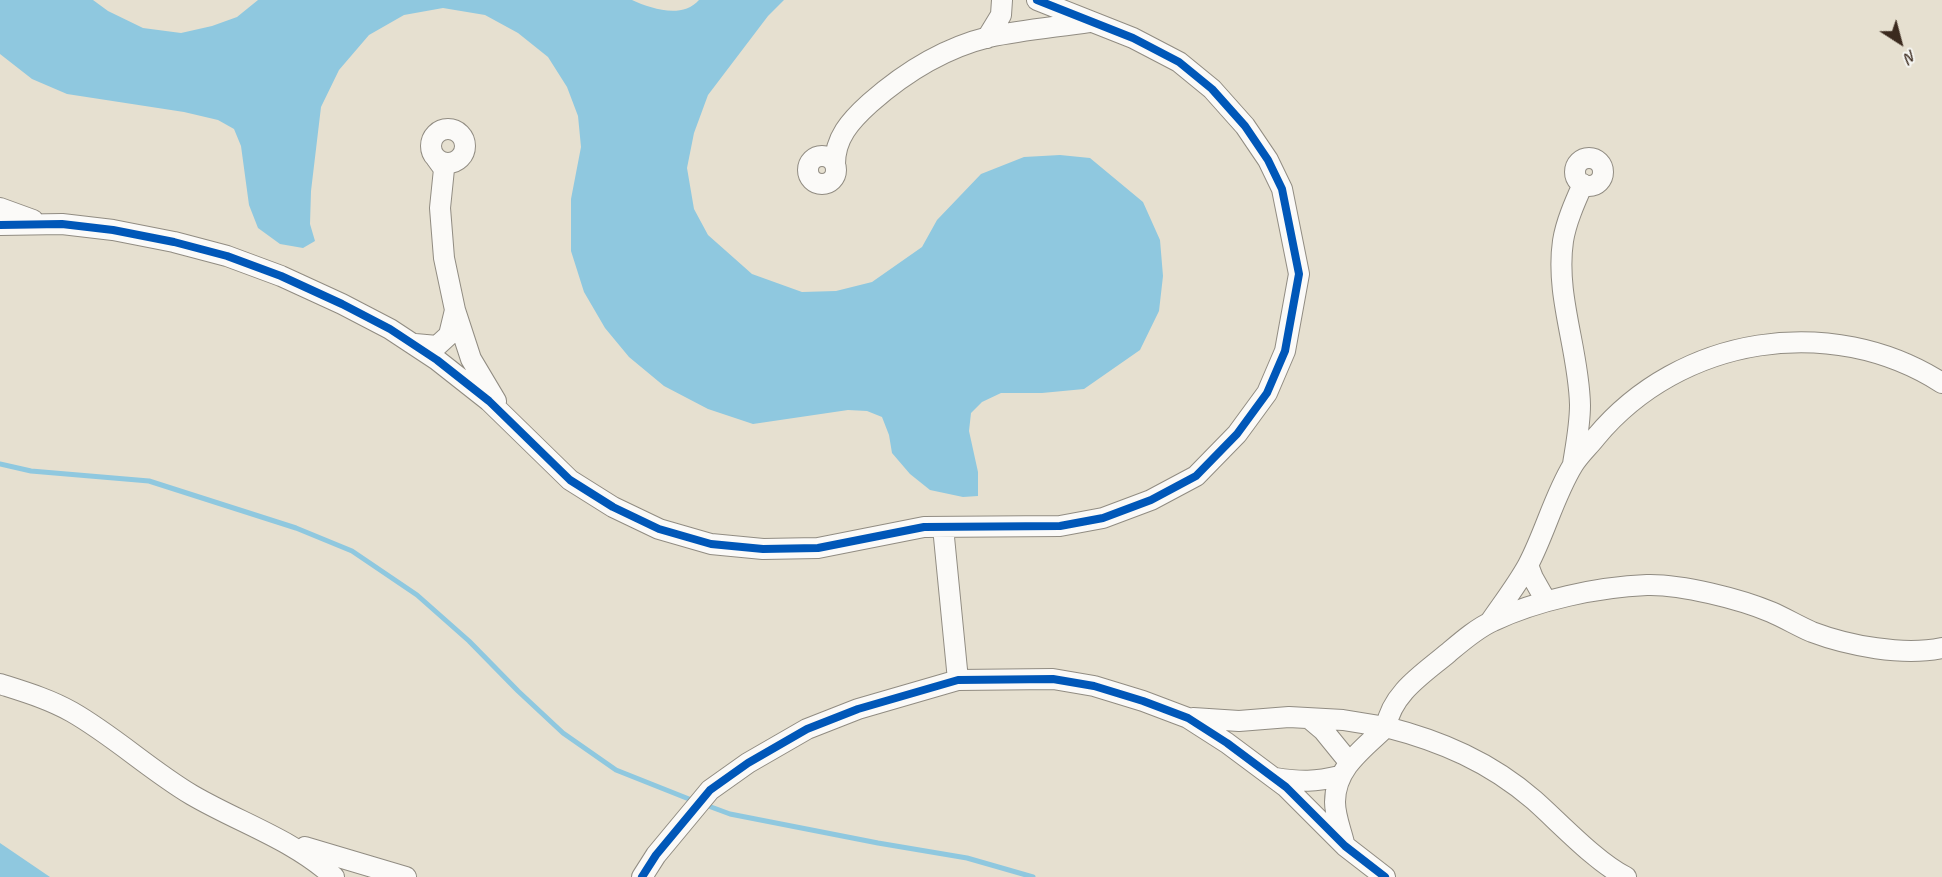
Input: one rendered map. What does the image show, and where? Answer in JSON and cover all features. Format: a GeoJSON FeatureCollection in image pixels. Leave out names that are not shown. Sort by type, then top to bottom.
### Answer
{"type":"FeatureCollection","features":[{"type":"Feature","properties":{"kind":"street"},"geometry":{"type":"LineString","coordinates":[[987,38],[1001,15],[1002,0]]}},
{"type":"Feature","properties":{"kind":"street"},"geometry":{"type":"LineString","coordinates":[[0,225],[50,224],[113,230],[174,242],[227,256],[281,276],[390,329],[437,360],[489,401],[570,480],[614,507],[658,528],[711,544],[763,549],[818,548],[924,527],[1060,526],[1103,518],[1151,500],[1196,476],[1238,434],[1267,393],[1285,351],[1299,274],[1282,189],[1268,160],[1245,126],[1212,89],[1179,62],[1133,38],[1037,0]]}},
{"type":"Feature","properties":{"kind":"street"},"geometry":{"type":"LineString","coordinates":[[829,156],[844,132],[862,110],[889,86],[924,63],[963,45],[987,38],[1089,22]]}},
{"type":"Feature","properties":{"kind":"street"},"geometry":{"type":"LineString","coordinates":[[445,163],[440,208],[443,248],[455,310],[471,359],[505,416]]}},
{"type":"Feature","properties":{"kind":"street"},"geometry":{"type":"LineString","coordinates":[[1573,465],[1580,405],[1561,274],[1564,240],[1574,204],[1583,184]]}},
{"type":"Feature","properties":{"kind":"street"},"geometry":{"type":"LineString","coordinates":[[0,208],[50,224]]}},
{"type":"Feature","properties":{"kind":"street"},"geometry":{"type":"LineString","coordinates":[[412,344],[437,346],[449,335],[455,310]]}},
{"type":"Feature","properties":{"kind":"street"},"geometry":{"type":"LineString","coordinates":[[1490,622],[1528,565],[1573,465],[1609,422],[1645,391],[1695,364],[1747,346],[1800,341],[1842,344],[1892,358],[1942,383]]}},
{"type":"Feature","properties":{"kind":"street"},"geometry":{"type":"LineString","coordinates":[[1580,405],[1587,414],[1609,422]]}},
{"type":"Feature","properties":{"kind":"street"},"geometry":{"type":"LineString","coordinates":[[943,527],[958,680]]}},
{"type":"Feature","properties":{"kind":"street"},"geometry":{"type":"LineString","coordinates":[[1528,565],[1545,601]]}},
{"type":"Feature","properties":{"kind":"street"},"geometry":{"type":"LineString","coordinates":[[1345,846],[1336,813],[1337,783],[1345,769],[1386,728],[1388,714],[1399,695],[1453,649],[1490,622],[1545,601],[1648,585],[1683,589],[1706,592],[1770,612],[1813,632],[1854,644],[1908,651],[1942,648]]}},
{"type":"Feature","properties":{"kind":"street"},"geometry":{"type":"LineString","coordinates":[[642,877],[656,855],[710,790],[748,763],[807,729],[858,709],[958,680],[1053,679],[1094,686],[1188,718],[1275,778],[1345,846],[1385,877]]}},
{"type":"Feature","properties":{"kind":"street"},"geometry":{"type":"LineString","coordinates":[[0,684],[38,696],[73,712],[152,769],[193,795],[280,839],[316,861],[334,877]]}},
{"type":"Feature","properties":{"kind":"street"},"geometry":{"type":"LineString","coordinates":[[1188,718],[1226,721],[1289,717],[1342,720],[1418,736],[1466,754],[1502,774],[1621,876]]}},
{"type":"Feature","properties":{"kind":"street"},"geometry":{"type":"LineString","coordinates":[[1310,719],[1330,739],[1345,769]]}},
{"type":"Feature","properties":{"kind":"street"},"geometry":{"type":"LineString","coordinates":[[1275,778],[1317,782],[1345,769]]}},
{"type":"Feature","properties":{"kind":"street"},"geometry":{"type":"LineString","coordinates":[[280,839],[406,877]]}},
{"type":"Feature","properties":{"kind":"water"},"geometry":{"type":"Polygon","coordinates":[[[0,0],[93,0],[108,11],[143,28],[181,33],[237,17],[258,0],[632,0],[658,9],[676,11],[692,6],[699,0],[784,0],[768,16],[708,95],[694,133],[687,168],[694,209],[708,235],[752,274],[802,292],[836,291],[872,282],[922,247],[937,220],[981,174],[1024,157],[1060,155],[1090,158],[1143,202],[1160,240],[1163,276],[1159,311],[1140,350],[1084,389],[1042,393],[1001,393],[982,402],[971,413],[969,431],[978,472],[978,496],[963,497],[930,490],[910,474],[892,453],[889,435],[882,417],[867,411],[848,410],[753,424],[708,409],[664,386],[629,357],[605,328],[584,292],[571,251],[571,199],[581,147],[578,116],[567,87],[548,57],[518,33],[485,15],[443,8],[404,15],[369,35],[339,70],[321,107],[311,191],[310,224],[315,241],[303,248],[280,244],[258,228],[249,205],[241,146],[234,129],[218,120],[184,112],[67,94],[32,79],[0,54],[0,0]]]}},
{"type":"Feature","properties":{"kind":"water"},"geometry":{"type":"Polygon","coordinates":[[[0,843],[50,877],[0,877],[0,843]]]}},
{"type":"Feature","properties":{"kind":"waterway"},"geometry":{"type":"LineString","coordinates":[[0,464],[31,471],[149,481],[296,528],[352,551],[417,595],[469,641],[563,733],[616,770],[694,801]]}},
{"type":"Feature","properties":{"kind":"waterway"},"geometry":{"type":"LineString","coordinates":[[703,804],[730,814],[967,858],[1033,877]]}},
{"type":"Feature","properties":{"kind":"cycle path"},"geometry":{"type":"LineString","coordinates":[[0,225],[62,224],[113,230],[174,242],[227,256],[281,276],[390,329],[437,360],[489,401],[570,480],[613,507],[659,529],[711,544],[763,549],[818,548],[924,527],[1060,526],[1103,518],[1151,500],[1196,476],[1237,434],[1267,393],[1285,351],[1299,274],[1282,189],[1268,160],[1245,126],[1212,89],[1179,62],[1133,38],[1037,0]]}},
{"type":"Feature","properties":{"kind":"cycle path"},"geometry":{"type":"LineString","coordinates":[[642,877],[656,855],[710,790],[748,763],[807,729],[858,709],[958,680],[1053,679],[1094,686],[1188,718],[1227,743],[1286,787],[1345,846],[1385,877]]}}]}
